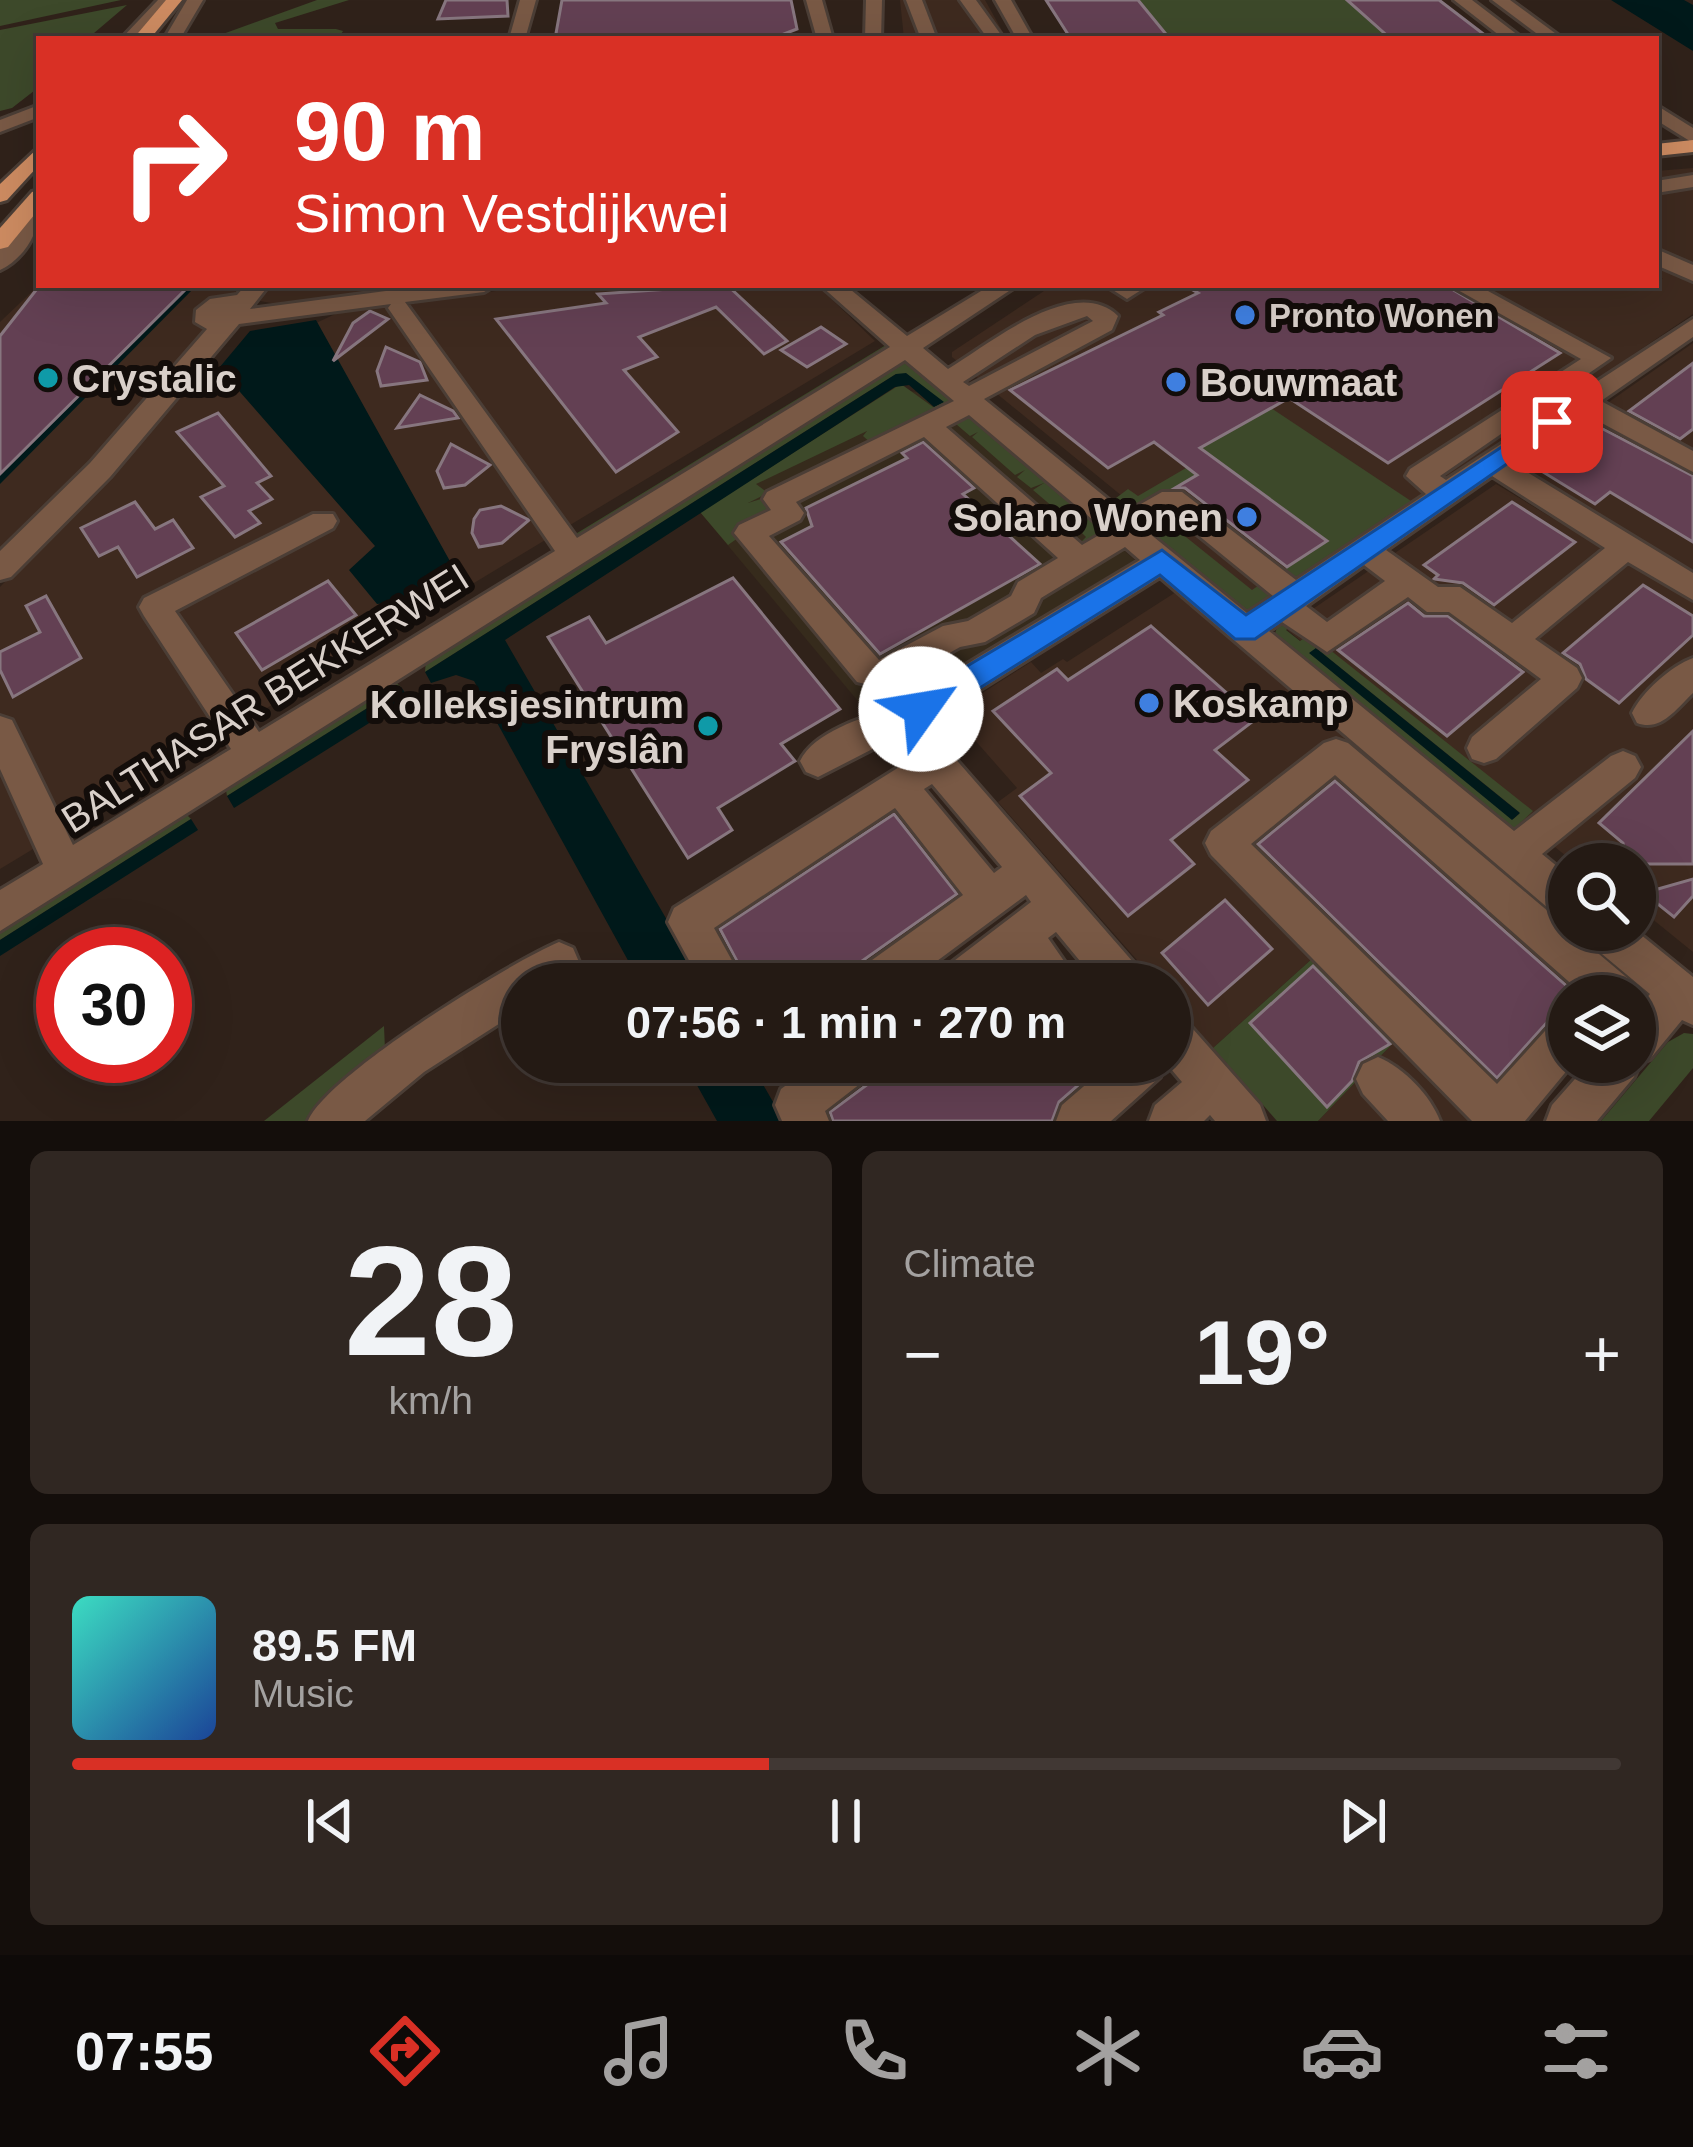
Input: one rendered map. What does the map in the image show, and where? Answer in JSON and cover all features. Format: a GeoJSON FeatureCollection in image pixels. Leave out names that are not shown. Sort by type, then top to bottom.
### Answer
{"type":"FeatureCollection","features":[{"type":"Feature","properties":{"kind":"main road"},"geometry":{"type":"LineString","coordinates":[[144,36],[174,0]]}},
{"type":"Feature","properties":{"kind":"main road"},"geometry":{"type":"LineString","coordinates":[[158,36],[174,0]]}},
{"type":"Feature","properties":{"kind":"main road"},"geometry":{"type":"LineString","coordinates":[[1659,150],[1693,146]]}},
{"type":"Feature","properties":{"kind":"main road"},"geometry":{"type":"LineString","coordinates":[[2,188],[36,156]]}},
{"type":"Feature","properties":{"kind":"main road"},"geometry":{"type":"LineString","coordinates":[[2,188],[36,182]]}},
{"type":"Feature","properties":{"kind":"main road"},"geometry":{"type":"LineString","coordinates":[[2,188],[36,194]]}},
{"type":"Feature","properties":{"kind":"main road"},"geometry":{"type":"LineString","coordinates":[[0,242],[32,215]]}},
{"type":"Feature","properties":{"kind":"street"},"geometry":{"type":"LineString","coordinates":[[132,36],[174,0]]}},
{"type":"Feature","properties":{"kind":"street"},"geometry":{"type":"LineString","coordinates":[[174,36],[195,0]]}},
{"type":"Feature","properties":{"kind":"street"},"geometry":{"type":"LineString","coordinates":[[518,36],[528,0]]}},
{"type":"Feature","properties":{"kind":"street"},"geometry":{"type":"LineString","coordinates":[[814,0],[824,36]]}},
{"type":"Feature","properties":{"kind":"street"},"geometry":{"type":"LineString","coordinates":[[872,36],[874,0]]}},
{"type":"Feature","properties":{"kind":"street"},"geometry":{"type":"LineString","coordinates":[[914,0],[928,36]]}},
{"type":"Feature","properties":{"kind":"street"},"geometry":{"type":"LineString","coordinates":[[1003,0],[1023,36]]}},
{"type":"Feature","properties":{"kind":"street"},"geometry":{"type":"LineString","coordinates":[[1462,0],[1511,36]]}},
{"type":"Feature","properties":{"kind":"street"},"geometry":{"type":"LineString","coordinates":[[1500,0],[1551,36]]}},
{"type":"Feature","properties":{"kind":"street"},"geometry":{"type":"LineString","coordinates":[[967,4],[993,36]]}},
{"type":"Feature","properties":{"kind":"street"},"geometry":{"type":"LineString","coordinates":[[0,126],[36,112]]}},
{"type":"Feature","properties":{"kind":"street"},"geometry":{"type":"LineString","coordinates":[[1659,113],[1693,136]]}},
{"type":"Feature","properties":{"kind":"street"},"geometry":{"type":"LineString","coordinates":[[1659,187],[1693,182]]}},
{"type":"Feature","properties":{"kind":"street"},"geometry":{"type":"LineString","coordinates":[[0,263],[32,215]]}},
{"type":"Feature","properties":{"kind":"street"},"geometry":{"type":"LineString","coordinates":[[1659,257],[1693,274]]}},
{"type":"Feature","properties":{"kind":"street"},"geometry":{"type":"LineString","coordinates":[[837,288],[1245,631],[1588,975]]}},
{"type":"Feature","properties":{"kind":"street","name":"BALTHASAR BEKKERWEI"},"geometry":{"type":"LineString","coordinates":[[0,911],[1002,288]]}},
{"type":"Feature","properties":{"kind":"street"},"geometry":{"type":"LineString","coordinates":[[1446,494],[1420,476],[1599,358],[1466,288]]}},
{"type":"Feature","properties":{"kind":"street"},"geometry":{"type":"LineString","coordinates":[[0,569],[100,470],[241,307],[486,289]]}},
{"type":"Feature","properties":{"kind":"street"},"geometry":{"type":"LineString","coordinates":[[961,394],[1048,358],[1104,325],[1106,316],[1087,305],[1070,307],[961,394],[927,425],[777,499],[790,513],[749,533],[869,672],[889,673],[954,634],[974,633],[1023,604],[1029,590],[1172,499],[1327,639],[1408,581]]}},
{"type":"Feature","properties":{"kind":"street"},"geometry":{"type":"LineString","coordinates":[[400,308],[550,526],[575,555]]}},
{"type":"Feature","properties":{"kind":"street"},"geometry":{"type":"LineString","coordinates":[[1245,631],[1693,326]]}},
{"type":"Feature","properties":{"kind":"street"},"geometry":{"type":"LineString","coordinates":[[1582,401],[1693,463]]}},
{"type":"Feature","properties":{"kind":"street"},"geometry":{"type":"LineString","coordinates":[[927,425],[1080,560]]}},
{"type":"Feature","properties":{"kind":"street"},"geometry":{"type":"LineString","coordinates":[[1491,463],[1693,588]]}},
{"type":"Feature","properties":{"kind":"street"},"geometry":{"type":"LineString","coordinates":[[255,754],[155,608],[323,520]]}},
{"type":"Feature","properties":{"kind":"street"},"geometry":{"type":"LineString","coordinates":[[1524,630],[1627,547]]}},
{"type":"Feature","properties":{"kind":"street"},"geometry":{"type":"LineString","coordinates":[[1364,550],[1438,603],[1449,595],[1565,678],[1484,748]]}},
{"type":"Feature","properties":{"kind":"street"},"geometry":{"type":"LineString","coordinates":[[818,761],[868,730],[911,715],[1162,561]]}},
{"type":"Feature","properties":{"kind":"street"},"geometry":{"type":"LineString","coordinates":[[1649,713],[1693,672]]}},
{"type":"Feature","properties":{"kind":"street"},"geometry":{"type":"LineString","coordinates":[[889,673],[936,762],[1108,963]]}},
{"type":"Feature","properties":{"kind":"street"},"geometry":{"type":"LineString","coordinates":[[0,731],[66,871]]}},
{"type":"Feature","properties":{"kind":"street"},"geometry":{"type":"LineString","coordinates":[[1548,883],[1359,749],[1336,754],[1225,843],[1501,1118],[1548,1061]]}},
{"type":"Feature","properties":{"kind":"street"},"geometry":{"type":"LineString","coordinates":[[712,963],[688,922],[936,762]]}},
{"type":"Feature","properties":{"kind":"street"},"geometry":{"type":"LineString","coordinates":[[1514,855],[1540,830],[1586,802],[1623,767]]}},
{"type":"Feature","properties":{"kind":"street"},"geometry":{"type":"LineString","coordinates":[[899,786],[990,898]]}},
{"type":"Feature","properties":{"kind":"street"},"geometry":{"type":"LineString","coordinates":[[901,963],[1028,870]]}},
{"type":"Feature","properties":{"kind":"street"},"geometry":{"type":"LineString","coordinates":[[983,963],[1059,905]]}},
{"type":"Feature","properties":{"kind":"street"},"geometry":{"type":"LineString","coordinates":[[1020,935],[1043,963]]}},
{"type":"Feature","properties":{"kind":"street"},"geometry":{"type":"LineString","coordinates":[[1629,951],[1686,998]]}},
{"type":"Feature","properties":{"kind":"street"},"geometry":{"type":"LineString","coordinates":[[1656,1004],[1686,998]]}},
{"type":"Feature","properties":{"kind":"street"},"geometry":{"type":"LineString","coordinates":[[330,1121],[409,1058],[501,999]]}},
{"type":"Feature","properties":{"kind":"street"},"geometry":{"type":"LineString","coordinates":[[1191,1073],[1212,1084],[1244,1121]]}},
{"type":"Feature","properties":{"kind":"street"},"geometry":{"type":"LineString","coordinates":[[1378,1079],[1418,1121]]}},
{"type":"Feature","properties":{"kind":"street"},"geometry":{"type":"LineString","coordinates":[[807,1121],[797,1105],[826,1083]]}},
{"type":"Feature","properties":{"kind":"street"},"geometry":{"type":"LineString","coordinates":[[1078,1121],[1119,1083]]}},
{"type":"Feature","properties":{"kind":"street"},"geometry":{"type":"LineString","coordinates":[[1568,1121],[1601,1083]]}},
{"type":"Feature","properties":{"kind":"street"},"geometry":{"type":"LineString","coordinates":[[1172,1121],[1212,1084]]}},
{"type":"Feature","properties":{"kind":"shaded area"},"geometry":{"type":"Polygon","coordinates":[[[900,0],[985,0],[1005,36],[976,33],[904,36],[900,0]]]}},
{"type":"Feature","properties":{"kind":"shaded area"},"geometry":{"type":"Polygon","coordinates":[[[1693,168],[1693,314],[1259,608],[952,357],[952,352],[1048,288],[1659,288],[1659,278],[1663,279],[1659,277],[1659,171],[1693,168]]]}},
{"type":"Feature","properties":{"kind":"shaded area"},"geometry":{"type":"Polygon","coordinates":[[[36,288],[242,288],[64,490],[0,554],[0,322],[36,288]]]}},
{"type":"Feature","properties":{"kind":"shaded area"},"geometry":{"type":"Polygon","coordinates":[[[269,288],[410,288],[287,306],[260,301],[269,288]]]}},
{"type":"Feature","properties":{"kind":"shaded area"},"geometry":{"type":"Polygon","coordinates":[[[521,288],[820,288],[875,341],[0,869],[0,587],[134,448],[191,381],[344,310],[521,288]]]}},
{"type":"Feature","properties":{"kind":"shaded area"},"geometry":{"type":"Polygon","coordinates":[[[1693,343],[1693,579],[1516,467],[1693,343]]]}},
{"type":"Feature","properties":{"kind":"shaded area"},"geometry":{"type":"Polygon","coordinates":[[[895,387],[948,400],[1135,560],[872,718],[700,512],[895,387]]]}},
{"type":"Feature","properties":{"kind":"shaded area"},"geometry":{"type":"Polygon","coordinates":[[[1496,484],[1693,603],[1693,952],[1656,922],[1656,843],[1550,843],[1285,628],[1496,484]]]}},
{"type":"Feature","properties":{"kind":"shaded area"},"geometry":{"type":"Polygon","coordinates":[[[1176,592],[1548,912],[1548,951],[1594,951],[1622,975],[1548,975],[1552,1083],[1520,1121],[1318,1121],[1396,1040],[1314,957],[1213,1048],[1191,1022],[1191,963],[1140,963],[998,802],[1017,788],[951,713],[1031,662],[1041,673],[1063,659],[1067,662],[1176,592]]]}},
{"type":"Feature","properties":{"kind":"green space"},"geometry":{"type":"Polygon","coordinates":[[[0,0],[121,0],[0,26],[0,0]]]}},
{"type":"Feature","properties":{"kind":"green space"},"geometry":{"type":"Polygon","coordinates":[[[317,0],[349,0],[275,23],[278,29],[336,29],[343,31],[340,36],[217,36],[317,0]]]}},
{"type":"Feature","properties":{"kind":"green space"},"geometry":{"type":"Polygon","coordinates":[[[1046,0],[1439,0],[1486,36],[1069,36],[1046,0]]]}},
{"type":"Feature","properties":{"kind":"green space"},"geometry":{"type":"Polygon","coordinates":[[[127,5],[91,36],[36,36],[36,89],[12,108],[0,111],[0,30],[127,5]]]}},
{"type":"Feature","properties":{"kind":"green space"},"geometry":{"type":"Polygon","coordinates":[[[886,345],[584,539],[569,538],[886,345]]]}},
{"type":"Feature","properties":{"kind":"green space"},"geometry":{"type":"Polygon","coordinates":[[[906,363],[956,402],[872,444],[863,436],[867,431],[756,484],[768,493],[748,503],[764,498],[776,511],[728,545],[700,512],[901,384],[933,407],[943,402],[896,374],[425,672],[426,659],[896,364],[906,363]]]}},
{"type":"Feature","properties":{"kind":"green space"},"geometry":{"type":"Polygon","coordinates":[[[1271,408],[1414,503],[1292,585],[1276,575],[1326,540],[1219,462],[1129,513],[1108,504],[1128,489],[1138,496],[1186,468],[1179,461],[1271,408]]]}},
{"type":"Feature","properties":{"kind":"green space"},"geometry":{"type":"Polygon","coordinates":[[[971,414],[1105,529],[1077,546],[1086,537],[1070,521],[1074,518],[1067,519],[1033,490],[1044,483],[1031,488],[1017,477],[1025,470],[1015,475],[972,437],[978,432],[970,436],[956,424],[945,425],[971,414]]]}},
{"type":"Feature","properties":{"kind":"green space"},"geometry":{"type":"Polygon","coordinates":[[[1161,517],[1252,590],[1265,581],[1280,592],[1252,611],[1242,611],[1145,536],[1143,527],[1161,517]]]}},
{"type":"Feature","properties":{"kind":"green space"},"geometry":{"type":"Polygon","coordinates":[[[1287,618],[1296,622],[1286,630],[1300,641],[1310,634],[1533,811],[1514,829],[1505,830],[1274,637],[1278,624],[1287,618]],[[1317,649],[1310,653],[1513,819],[1519,812],[1317,649]]]}},
{"type":"Feature","properties":{"kind":"green space"},"geometry":{"type":"Polygon","coordinates":[[[392,679],[401,687],[227,796],[225,784],[392,679]]]}},
{"type":"Feature","properties":{"kind":"green space"},"geometry":{"type":"Polygon","coordinates":[[[183,811],[191,819],[0,940],[0,925],[183,811]]]}},
{"type":"Feature","properties":{"kind":"green space"},"geometry":{"type":"Polygon","coordinates":[[[1314,957],[1397,1039],[1318,1121],[1277,1121],[1213,1048],[1314,957]]]}},
{"type":"Feature","properties":{"kind":"green space"},"geometry":{"type":"Polygon","coordinates":[[[384,1026],[385,1050],[376,1066],[307,1121],[264,1121],[384,1026]]]}},
{"type":"Feature","properties":{"kind":"green space"},"geometry":{"type":"Polygon","coordinates":[[[1684,1033],[1693,1034],[1693,1068],[1649,1121],[1601,1121],[1633,1083],[1656,1083],[1656,1056],[1684,1033]]]}},
{"type":"Feature","properties":{"kind":"water"},"geometry":{"type":"Polygon","coordinates":[[[1611,0],[1684,0],[1693,5],[1693,51],[1611,0]]]}},
{"type":"Feature","properties":{"kind":"water"},"geometry":{"type":"Polygon","coordinates":[[[187,288],[194,288],[0,484],[0,474],[187,288]]]}},
{"type":"Feature","properties":{"kind":"water"},"geometry":{"type":"Polygon","coordinates":[[[316,320],[461,581],[425,599],[377,604],[349,570],[375,546],[219,368],[250,331],[316,320]]]}},
{"type":"Feature","properties":{"kind":"water"},"geometry":{"type":"Polygon","coordinates":[[[906,373],[944,402],[934,407],[909,385],[895,387],[505,640],[692,963],[629,963],[474,681],[456,675],[431,683],[425,672],[896,374],[906,373]]]}},
{"type":"Feature","properties":{"kind":"water"},"geometry":{"type":"Polygon","coordinates":[[[1316,648],[1520,813],[1512,820],[1309,653],[1316,648]]]}},
{"type":"Feature","properties":{"kind":"water"},"geometry":{"type":"Polygon","coordinates":[[[401,687],[409,698],[234,808],[227,796],[401,687]]]}},
{"type":"Feature","properties":{"kind":"water"},"geometry":{"type":"Polygon","coordinates":[[[191,819],[198,830],[46,927],[36,927],[36,933],[0,956],[0,940],[191,819]]]}},
{"type":"Feature","properties":{"kind":"water"},"geometry":{"type":"Polygon","coordinates":[[[696,1083],[762,1083],[784,1121],[717,1121],[696,1083]]]}},
{"type":"Feature","properties":{"kind":"building"},"geometry":{"type":"Polygon","coordinates":[[[446,0],[507,0],[508,16],[438,19],[446,0]]]}},
{"type":"Feature","properties":{"kind":"building"},"geometry":{"type":"Polygon","coordinates":[[[562,0],[791,0],[797,29],[779,36],[556,36],[562,0]]]}},
{"type":"Feature","properties":{"kind":"building"},"geometry":{"type":"Polygon","coordinates":[[[1046,0],[1138,0],[1168,36],[1069,36],[1046,0]]]}},
{"type":"Feature","properties":{"kind":"building"},"geometry":{"type":"Polygon","coordinates":[[[1347,0],[1439,0],[1486,36],[1388,36],[1347,0]]]}},
{"type":"Feature","properties":{"kind":"building","name":"Crystalic"},"geometry":{"type":"Polygon","coordinates":[[[38,288],[187,288],[0,474],[0,336],[38,288]]]}},
{"type":"Feature","properties":{"kind":"building"},"geometry":{"type":"Polygon","coordinates":[[[730,288],[787,341],[764,354],[716,307],[639,337],[657,357],[624,370],[678,432],[616,472],[496,319],[606,303],[598,294],[730,288]]]}},
{"type":"Feature","properties":{"kind":"building"},"geometry":{"type":"Polygon","coordinates":[[[1189,288],[1450,288],[1560,353],[1388,463],[1289,398],[1200,448],[1327,541],[1287,567],[1185,488],[1175,488],[1197,475],[1154,442],[1108,468],[1010,390],[1198,293],[1189,288]]]}},
{"type":"Feature","properties":{"kind":"building"},"geometry":{"type":"Polygon","coordinates":[[[370,311],[388,319],[333,361],[353,323],[370,311]]]}},
{"type":"Feature","properties":{"kind":"building"},"geometry":{"type":"Polygon","coordinates":[[[821,327],[846,344],[807,367],[781,350],[821,327]]]}},
{"type":"Feature","properties":{"kind":"building"},"geometry":{"type":"Polygon","coordinates":[[[386,347],[420,362],[427,380],[381,386],[377,371],[386,347]]]}},
{"type":"Feature","properties":{"kind":"building"},"geometry":{"type":"Polygon","coordinates":[[[1693,363],[1693,429],[1680,439],[1629,411],[1693,363]]]}},
{"type":"Feature","properties":{"kind":"building"},"geometry":{"type":"Polygon","coordinates":[[[420,395],[453,411],[458,418],[397,428],[420,395]]]}},
{"type":"Feature","properties":{"kind":"building"},"geometry":{"type":"Polygon","coordinates":[[[218,413],[271,476],[257,483],[272,499],[249,511],[260,523],[235,537],[201,497],[224,486],[177,432],[218,413]]]}},
{"type":"Feature","properties":{"kind":"building"},"geometry":{"type":"Polygon","coordinates":[[[1603,429],[1693,476],[1693,542],[1610,492],[1595,504],[1543,472],[1603,429]]]}},
{"type":"Feature","properties":{"kind":"building"},"geometry":{"type":"Polygon","coordinates":[[[923,442],[974,488],[963,494],[1040,564],[880,654],[781,542],[812,526],[806,508],[907,458],[902,453],[923,442]]]}},
{"type":"Feature","properties":{"kind":"building"},"geometry":{"type":"Polygon","coordinates":[[[451,444],[490,465],[465,485],[444,488],[437,471],[451,444]]]}},
{"type":"Feature","properties":{"kind":"building"},"geometry":{"type":"Polygon","coordinates":[[[135,502],[155,529],[173,520],[193,548],[137,577],[118,547],[99,556],[81,528],[135,502]]]}},
{"type":"Feature","properties":{"kind":"building"},"geometry":{"type":"Polygon","coordinates":[[[1512,502],[1575,542],[1494,605],[1463,583],[1434,579],[1438,575],[1424,565],[1512,502]]]}},
{"type":"Feature","properties":{"kind":"building"},"geometry":{"type":"Polygon","coordinates":[[[501,506],[529,520],[502,543],[479,547],[472,533],[474,519],[480,510],[501,506]]]}},
{"type":"Feature","properties":{"kind":"building","name":"Kolleksjesintrum Fryslân"},"geometry":{"type":"Polygon","coordinates":[[[733,578],[840,709],[781,744],[795,761],[718,808],[732,830],[688,858],[548,637],[589,617],[606,643],[733,578]]]}},
{"type":"Feature","properties":{"kind":"building"},"geometry":{"type":"Polygon","coordinates":[[[328,581],[356,615],[262,670],[236,633],[328,581]]]}},
{"type":"Feature","properties":{"kind":"building"},"geometry":{"type":"Polygon","coordinates":[[[1643,585],[1693,616],[1693,635],[1619,703],[1586,679],[1580,664],[1563,653],[1643,585]]]}},
{"type":"Feature","properties":{"kind":"building"},"geometry":{"type":"Polygon","coordinates":[[[46,596],[81,658],[13,697],[0,670],[0,652],[40,632],[26,606],[46,596]]]}},
{"type":"Feature","properties":{"kind":"building"},"geometry":{"type":"Polygon","coordinates":[[[1408,603],[1424,616],[1448,616],[1523,672],[1447,736],[1338,650],[1408,603]]]}},
{"type":"Feature","properties":{"kind":"building"},"geometry":{"type":"Polygon","coordinates":[[[1151,626],[1256,719],[1215,750],[1248,780],[1171,840],[1194,864],[1128,916],[1020,796],[1051,773],[993,711],[1057,669],[1068,680],[1151,626]]]}},
{"type":"Feature","properties":{"kind":"building"},"geometry":{"type":"Polygon","coordinates":[[[1693,731],[1693,864],[1656,864],[1656,843],[1623,843],[1599,823],[1693,731]]]}},
{"type":"Feature","properties":{"kind":"building"},"geometry":{"type":"Polygon","coordinates":[[[1335,781],[1554,975],[1548,975],[1548,1021],[1497,1078],[1258,844],[1335,781]]]}},
{"type":"Feature","properties":{"kind":"building"},"geometry":{"type":"Polygon","coordinates":[[[894,814],[957,894],[859,963],[738,963],[720,929],[894,814]]]}},
{"type":"Feature","properties":{"kind":"building"},"geometry":{"type":"Polygon","coordinates":[[[1693,879],[1693,896],[1674,917],[1656,903],[1656,890],[1693,879]]]}},
{"type":"Feature","properties":{"kind":"building"},"geometry":{"type":"Polygon","coordinates":[[[1225,900],[1272,949],[1208,1005],[1191,986],[1191,963],[1171,963],[1162,953],[1225,900]]]}},
{"type":"Feature","properties":{"kind":"building"},"geometry":{"type":"Polygon","coordinates":[[[1313,966],[1390,1044],[1359,1062],[1352,1081],[1327,1107],[1250,1023],[1313,966]]]}},
{"type":"Feature","properties":{"kind":"building"},"geometry":{"type":"Polygon","coordinates":[[[869,1083],[1081,1083],[1059,1102],[1052,1121],[833,1121],[830,1112],[869,1083]]]}},
{"type":"Feature","properties":{"kind":"place","name":"Pronto Wonen"},"geometry":{"type":"Point","coordinates":[1245,315]}},
{"type":"Feature","properties":{"kind":"place","name":"Crystalic"},"geometry":{"type":"Point","coordinates":[48,378]}},
{"type":"Feature","properties":{"kind":"place","name":"Bouwmaat"},"geometry":{"type":"Point","coordinates":[1176,382]}},
{"type":"Feature","properties":{"kind":"place","name":"Solano Wonen"},"geometry":{"type":"Point","coordinates":[1247,517]}},
{"type":"Feature","properties":{"kind":"place","name":"Koskamp"},"geometry":{"type":"Point","coordinates":[1149,703]}},
{"type":"Feature","properties":{"kind":"place","name":"Kolleksjesintrum Fryslân"},"geometry":{"type":"Point","coordinates":[708,726]}},
{"type":"Feature","properties":{"kind":"route"},"geometry":{"type":"LineString","coordinates":[[921,709],[1162,561],[1245,631],[1552,422]]}}]}
